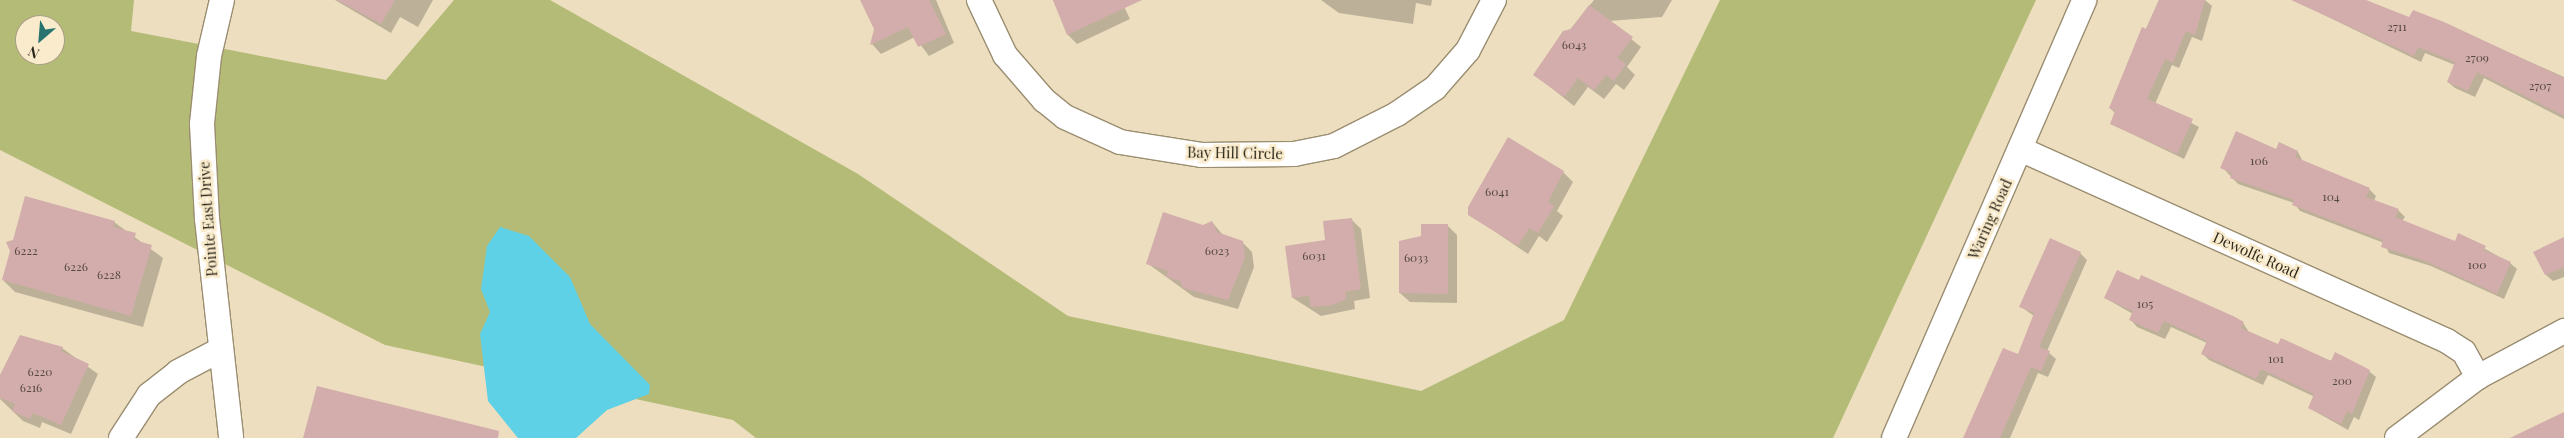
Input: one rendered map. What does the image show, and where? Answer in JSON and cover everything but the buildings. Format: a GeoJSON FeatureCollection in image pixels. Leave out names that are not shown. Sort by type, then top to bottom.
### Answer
{"type":"FeatureCollection","features":[{"type":"Feature","properties":{"kind":"street","name":"Pointe East Drive"},"geometry":{"type":"LineString","coordinates":[[222,0],[209,56],[202,124],[220,350],[231,438]]}},
{"type":"Feature","properties":{"kind":"street","name":"Bay Hill Circle"},"geometry":{"type":"LineString","coordinates":[[978,0],[1005,55],[1044,100],[1065,117],[1120,142],[1201,155],[1294,154],[1334,146],[1397,114],[1434,88],[1468,50],[1494,0]]}},
{"type":"Feature","properties":{"kind":"street","name":"Waring Road"},"geometry":{"type":"LineString","coordinates":[[1894,438],[2084,0]]}},
{"type":"Feature","properties":{"kind":"street","name":"Dewolfe Road"},"geometry":{"type":"LineString","coordinates":[[2020,149],[2447,340],[2464,352],[2478,378]]}},
{"type":"Feature","properties":{"kind":"street"},"geometry":{"type":"LineString","coordinates":[[2397,438],[2478,378],[2564,331]]}},
{"type":"Feature","properties":{"kind":"street"},"geometry":{"type":"LineString","coordinates":[[121,438],[149,395],[178,372],[220,350]]}},
{"type":"Feature","properties":{"kind":"green space"},"geometry":{"type":"Polygon","coordinates":[[[0,0],[134,0],[131,31],[386,80],[454,0],[550,0],[858,174],[1068,316],[1421,391],[1564,320],[1720,0],[2036,0],[1833,438],[756,438],[733,420],[385,345],[0,150],[0,0]]]}},
{"type":"Feature","properties":{"kind":"water"},"geometry":{"type":"Polygon","coordinates":[[[500,227],[529,236],[570,277],[590,324],[650,385],[649,394],[607,410],[576,438],[518,438],[488,401],[480,334],[490,312],[481,289],[487,246],[500,227]]]}}]}
